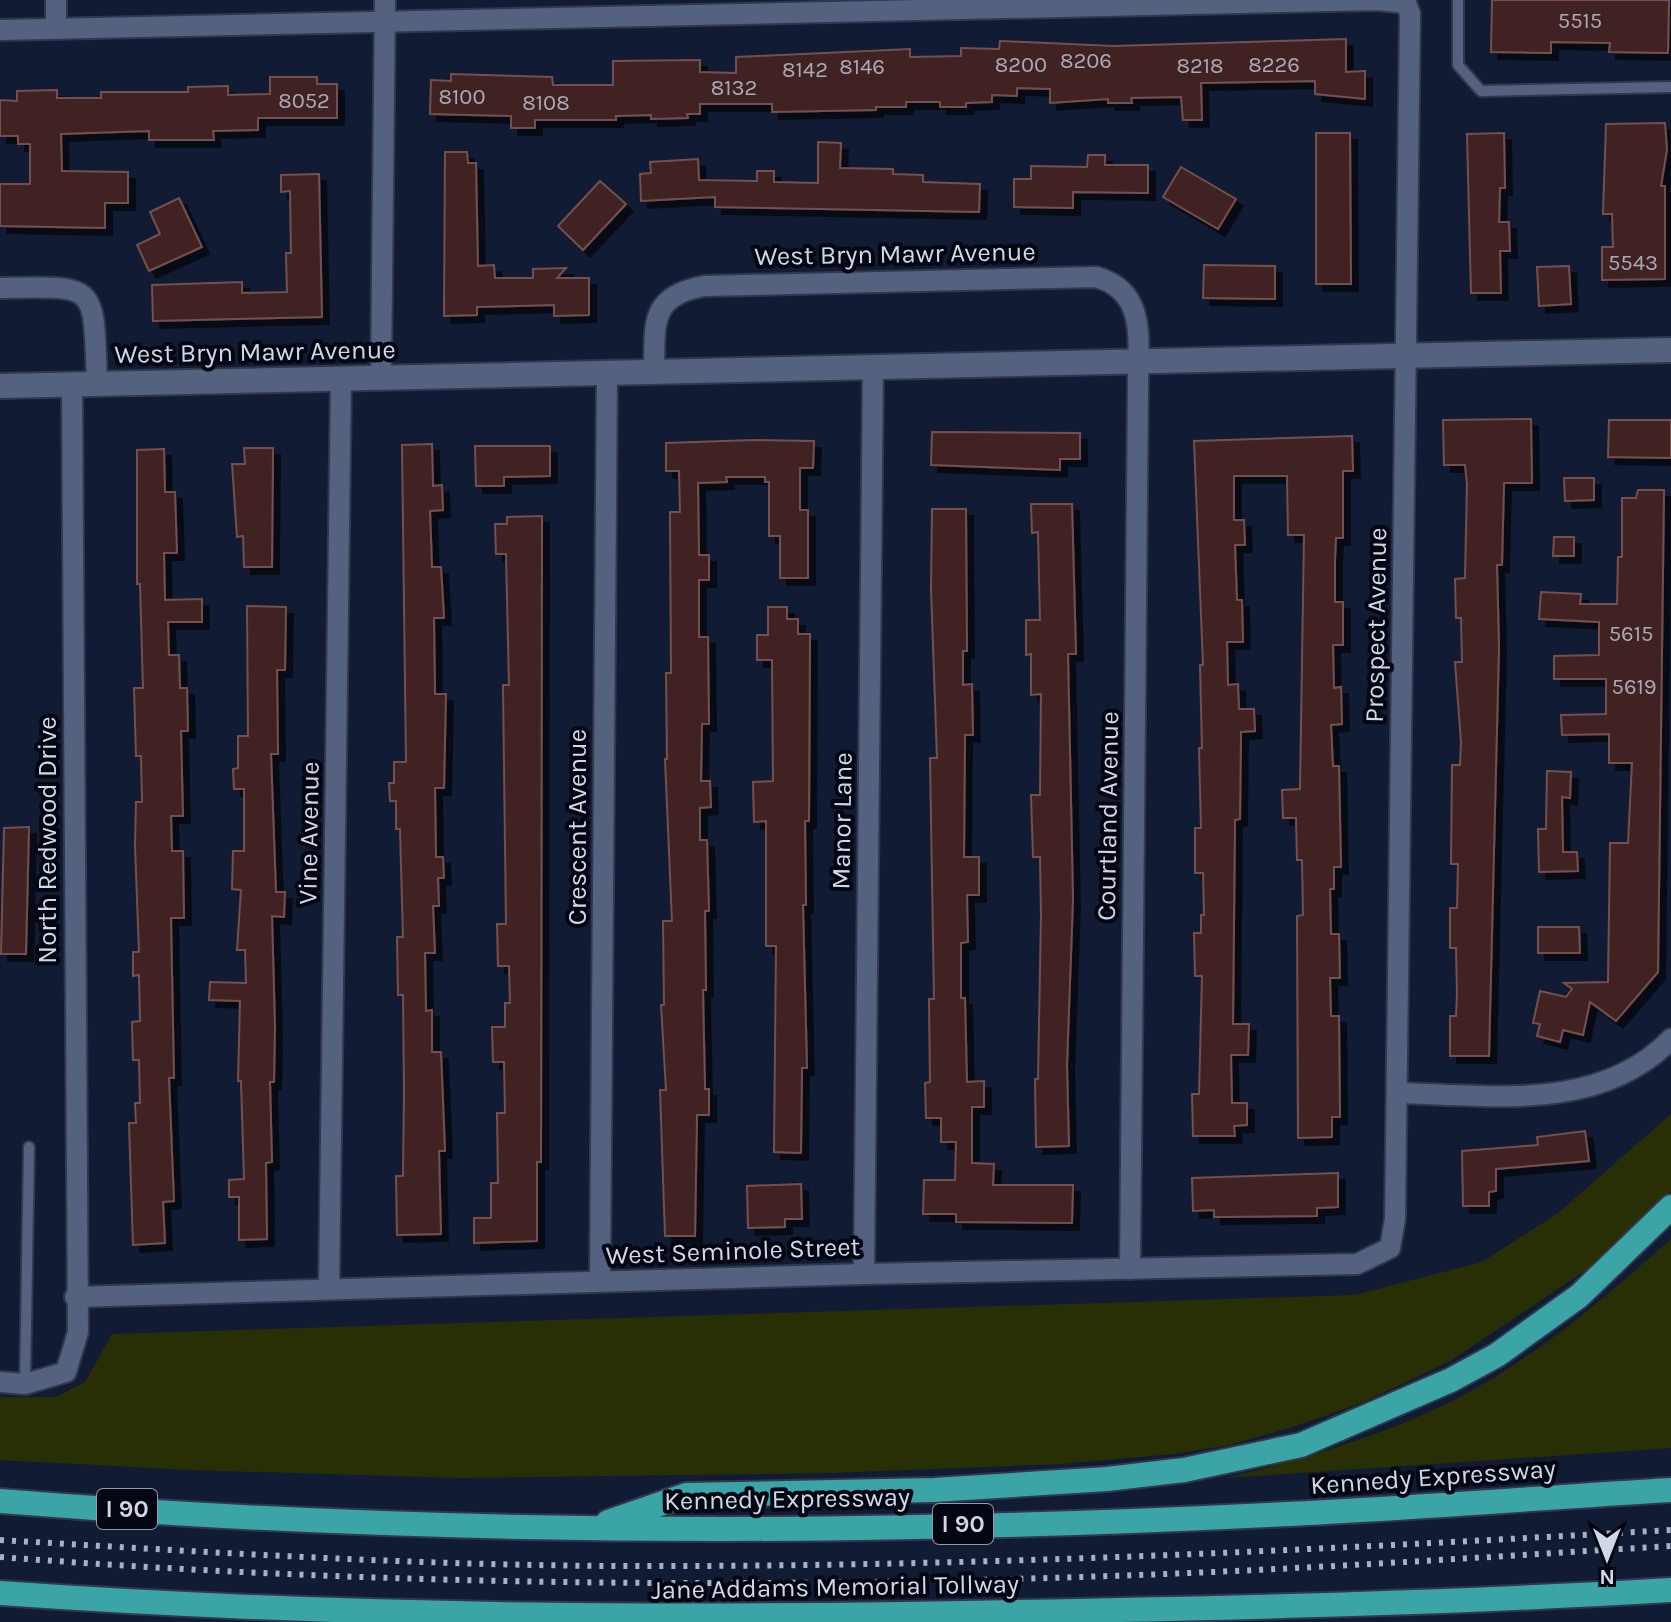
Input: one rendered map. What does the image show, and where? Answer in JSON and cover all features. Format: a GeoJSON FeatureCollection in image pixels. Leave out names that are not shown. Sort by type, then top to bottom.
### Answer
{"type":"FeatureCollection","features":[{"type":"Feature","properties":{"kind":"highway"},"geometry":{"type":"LineString","coordinates":[[590,1528],[686,1495],[934,1490],[1107,1479],[1184,1470],[1301,1445],[1422,1394],[1497,1355],[1579,1296],[1671,1207]]}},
{"type":"Feature","properties":{"kind":"highway","name":"Kennedy Expressway"},"geometry":{"type":"LineString","coordinates":[[0,1501],[346,1522],[590,1528],[974,1524],[1267,1515],[1671,1490]]}},
{"type":"Feature","properties":{"kind":"highway","name":"Jane Addams Memorial Tollway"},"geometry":{"type":"LineString","coordinates":[[0,1593],[506,1616],[735,1618],[1492,1601],[1671,1590]]}},
{"type":"Feature","properties":{"kind":"street"},"geometry":{"type":"LineString","coordinates":[[56,0],[56,29]]}},
{"type":"Feature","properties":{"kind":"street"},"geometry":{"type":"LineString","coordinates":[[381,378],[385,0]]}},
{"type":"Feature","properties":{"kind":"street","name":"Prospect Avenue"},"geometry":{"type":"LineString","coordinates":[[1296,1],[1391,0],[1406,3],[1410,14],[1395,1219],[1390,1248]]}},
{"type":"Feature","properties":{"kind":"street"},"geometry":{"type":"LineString","coordinates":[[0,30],[385,22],[689,8],[1296,1]]}},
{"type":"Feature","properties":{"kind":"street","name":"West Bryn Mawr Avenue"},"geometry":{"type":"LineString","coordinates":[[654,372],[657,316],[667,299],[682,290],[704,286],[1096,277],[1113,282],[1126,291],[1132,303],[1138,363]]}},
{"type":"Feature","properties":{"kind":"street","name":"West Bryn Mawr Avenue"},"geometry":{"type":"LineString","coordinates":[[0,288],[63,286],[78,289],[86,296],[95,325],[97,383]]}},
{"type":"Feature","properties":{"kind":"street","name":"West Bryn Mawr Avenue"},"geometry":{"type":"LineString","coordinates":[[0,386],[1671,350]]}},
{"type":"Feature","properties":{"kind":"street","name":"Courtland Avenue"},"geometry":{"type":"LineString","coordinates":[[1130,1269],[1138,363]]}},
{"type":"Feature","properties":{"kind":"street","name":"Manor Lane"},"geometry":{"type":"LineString","coordinates":[[864,1274],[873,369]]}},
{"type":"Feature","properties":{"kind":"street","name":"Crescent Avenue"},"geometry":{"type":"LineString","coordinates":[[600,1281],[607,374]]}},
{"type":"Feature","properties":{"kind":"street","name":"Vine Avenue"},"geometry":{"type":"LineString","coordinates":[[329,1288],[341,379]]}},
{"type":"Feature","properties":{"kind":"street","name":"North Redwood Drive"},"geometry":{"type":"LineString","coordinates":[[25,1384],[66,1372],[78,1332],[75,1297],[72,384]]}},
{"type":"Feature","properties":{"kind":"street"},"geometry":{"type":"LineString","coordinates":[[1397,1093],[1535,1097],[1602,1083],[1639,1066],[1671,1039]]}},
{"type":"Feature","properties":{"kind":"street","name":"West Seminole Street"},"geometry":{"type":"LineString","coordinates":[[75,1297],[864,1274],[1357,1264],[1390,1248]]}},
{"type":"Feature","properties":{"kind":"street"},"geometry":{"type":"LineString","coordinates":[[0,1382],[25,1384]]}},
{"type":"Feature","properties":{"kind":"lane"},"geometry":{"type":"LineString","coordinates":[[1458,0],[1458,65],[1481,91],[1671,87]]}},
{"type":"Feature","properties":{"kind":"lane"},"geometry":{"type":"LineString","coordinates":[[25,1384],[29,1147]]}},
{"type":"Feature","properties":{"kind":"green space"},"geometry":{"type":"Polygon","coordinates":[[[1671,1114],[1671,1191],[1589,1268],[1452,1360],[1364,1402],[1230,1445],[1174,1454],[1060,1464],[830,1473],[460,1478],[192,1470],[0,1460],[0,1397],[56,1397],[85,1382],[112,1334],[1355,1295],[1482,1262],[1557,1214],[1671,1114]]]}},
{"type":"Feature","properties":{"kind":"green space"},"geometry":{"type":"Polygon","coordinates":[[[1671,1239],[1671,1448],[1226,1478],[1362,1439],[1472,1391],[1561,1331],[1671,1239]]]}},
{"type":"Feature","properties":{"kind":"building"},"geometry":{"type":"Polygon","coordinates":[[[1492,0],[1669,0],[1668,53],[1609,52],[1610,43],[1551,42],[1551,53],[1491,52],[1492,0]]]}},
{"type":"Feature","properties":{"kind":"building"},"geometry":{"type":"Polygon","coordinates":[[[1346,39],[1346,72],[1365,71],[1365,99],[1315,94],[1315,81],[1201,83],[1202,120],[1183,120],[1181,97],[1131,98],[1132,103],[1108,103],[1108,99],[1050,103],[1050,89],[1017,88],[1017,96],[992,95],[992,102],[966,103],[966,107],[940,107],[940,102],[906,102],[906,107],[876,107],[876,110],[772,112],[772,104],[700,104],[700,114],[687,114],[688,118],[651,119],[651,115],[616,116],[616,120],[535,120],[535,128],[511,128],[511,116],[430,114],[431,80],[451,81],[451,74],[552,77],[553,85],[613,85],[613,61],[700,60],[700,72],[736,73],[736,57],[910,49],[910,57],[961,56],[961,48],[999,49],[1000,41],[1113,46],[1346,39]]]}},
{"type":"Feature","properties":{"kind":"building"},"geometry":{"type":"Polygon","coordinates":[[[270,77],[317,77],[317,84],[337,84],[337,118],[258,118],[258,130],[213,131],[214,140],[149,140],[149,131],[61,134],[62,171],[128,172],[128,203],[105,203],[105,228],[0,226],[0,184],[30,184],[30,144],[18,144],[18,136],[0,136],[0,100],[17,101],[17,91],[57,90],[57,98],[101,98],[101,92],[188,92],[188,87],[228,86],[228,95],[270,94],[270,77]]]}},
{"type":"Feature","properties":{"kind":"building"},"geometry":{"type":"Polygon","coordinates":[[[1665,123],[1667,150],[1661,186],[1665,186],[1665,279],[1602,280],[1602,247],[1613,247],[1612,214],[1603,214],[1606,124],[1665,123]]]}},
{"type":"Feature","properties":{"kind":"building"},"geometry":{"type":"Polygon","coordinates":[[[1316,133],[1350,133],[1351,284],[1316,284],[1316,133]]]}},
{"type":"Feature","properties":{"kind":"building"},"geometry":{"type":"Polygon","coordinates":[[[1504,133],[1505,188],[1500,188],[1499,222],[1509,222],[1510,251],[1500,251],[1501,293],[1471,293],[1467,134],[1504,133]]]}},
{"type":"Feature","properties":{"kind":"building"},"geometry":{"type":"Polygon","coordinates":[[[818,142],[841,143],[840,168],[893,169],[893,174],[923,175],[923,182],[980,184],[979,212],[715,207],[715,197],[641,201],[640,174],[651,173],[650,162],[698,159],[699,180],[757,181],[757,171],[774,171],[774,182],[818,183],[818,142]]]}},
{"type":"Feature","properties":{"kind":"building"},"geometry":{"type":"Polygon","coordinates":[[[445,152],[467,152],[468,163],[476,163],[478,266],[494,265],[495,278],[533,278],[533,269],[566,268],[557,278],[589,278],[589,315],[554,316],[554,305],[477,307],[477,315],[444,316],[445,152]]]}},
{"type":"Feature","properties":{"kind":"building"},"geometry":{"type":"Polygon","coordinates":[[[1088,155],[1105,155],[1105,165],[1148,165],[1148,193],[1073,192],[1073,208],[1014,207],[1014,179],[1031,179],[1031,166],[1087,167],[1088,155]]]}},
{"type":"Feature","properties":{"kind":"building"},"geometry":{"type":"Polygon","coordinates":[[[1181,167],[1236,199],[1218,229],[1163,197],[1181,167]]]}},
{"type":"Feature","properties":{"kind":"building"},"geometry":{"type":"Polygon","coordinates":[[[319,174],[322,317],[153,321],[152,285],[242,282],[242,293],[287,292],[286,253],[291,253],[290,191],[281,192],[281,175],[319,174]]]}},
{"type":"Feature","properties":{"kind":"building"},"geometry":{"type":"Polygon","coordinates":[[[600,181],[626,204],[583,250],[558,226],[600,181]]]}},
{"type":"Feature","properties":{"kind":"building"},"geometry":{"type":"Polygon","coordinates":[[[179,198],[202,247],[149,271],[137,245],[160,234],[150,212],[179,198]]]}},
{"type":"Feature","properties":{"kind":"building"},"geometry":{"type":"Polygon","coordinates":[[[1204,265],[1275,266],[1275,299],[1203,298],[1204,265]]]}},
{"type":"Feature","properties":{"kind":"building"},"geometry":{"type":"Polygon","coordinates":[[[1569,266],[1571,304],[1539,306],[1537,267],[1569,266]]]}},
{"type":"Feature","properties":{"kind":"building"},"geometry":{"type":"Polygon","coordinates":[[[1531,419],[1532,483],[1504,483],[1502,565],[1497,565],[1499,646],[1489,1056],[1450,1056],[1450,1016],[1456,1016],[1457,994],[1456,948],[1450,948],[1450,908],[1457,908],[1458,864],[1451,864],[1452,765],[1460,765],[1461,742],[1455,662],[1462,662],[1461,618],[1456,618],[1455,579],[1465,578],[1467,484],[1465,465],[1444,465],[1443,420],[1531,419]]]}},
{"type":"Feature","properties":{"kind":"building"},"geometry":{"type":"Polygon","coordinates":[[[1609,420],[1671,420],[1671,458],[1608,457],[1609,420]]]}},
{"type":"Feature","properties":{"kind":"building"},"geometry":{"type":"Polygon","coordinates":[[[932,432],[1080,433],[1080,459],[1060,459],[1060,470],[931,465],[932,432]]]}},
{"type":"Feature","properties":{"kind":"building"},"geometry":{"type":"Polygon","coordinates":[[[1352,436],[1353,471],[1343,471],[1343,538],[1336,538],[1335,560],[1335,602],[1343,602],[1343,645],[1333,645],[1334,688],[1341,687],[1342,724],[1331,725],[1333,766],[1339,766],[1341,867],[1334,867],[1334,889],[1330,889],[1331,934],[1339,934],[1340,978],[1330,978],[1331,1016],[1339,1016],[1340,1117],[1332,1117],[1332,1137],[1298,1138],[1297,916],[1303,915],[1302,860],[1297,860],[1296,818],[1283,818],[1282,790],[1300,789],[1304,535],[1288,535],[1287,476],[1234,476],[1234,520],[1244,520],[1245,545],[1235,545],[1237,600],[1242,600],[1243,642],[1227,642],[1228,685],[1238,684],[1239,709],[1254,709],[1255,731],[1241,732],[1240,819],[1235,820],[1233,1024],[1249,1024],[1248,1055],[1231,1055],[1232,1103],[1247,1103],[1247,1125],[1234,1126],[1235,1136],[1193,1136],[1192,1094],[1199,1094],[1202,976],[1195,976],[1194,933],[1201,933],[1201,915],[1204,915],[1203,873],[1195,873],[1195,828],[1201,828],[1200,665],[1203,665],[1194,441],[1352,436]]]}},
{"type":"Feature","properties":{"kind":"building"},"geometry":{"type":"Polygon","coordinates":[[[814,441],[813,468],[800,468],[800,510],[808,510],[808,578],[780,578],[780,536],[769,536],[769,482],[765,482],[765,477],[726,477],[727,482],[698,483],[699,555],[709,555],[709,580],[699,580],[699,637],[708,637],[709,724],[702,724],[701,781],[710,781],[711,807],[700,808],[700,840],[707,840],[709,911],[705,911],[706,990],[703,990],[705,1089],[709,1089],[709,1115],[697,1115],[695,1236],[665,1236],[660,1090],[666,1090],[661,1005],[664,1005],[663,921],[672,921],[665,759],[666,673],[671,673],[670,512],[680,512],[679,471],[666,471],[666,443],[814,441]]]}},
{"type":"Feature","properties":{"kind":"building"},"geometry":{"type":"Polygon","coordinates":[[[432,444],[433,486],[442,485],[443,510],[430,511],[432,567],[441,567],[444,618],[434,618],[435,694],[446,694],[444,788],[435,788],[436,857],[443,857],[444,878],[438,878],[439,906],[433,906],[435,953],[425,953],[426,1011],[432,1010],[432,1052],[441,1052],[445,1151],[439,1151],[441,1234],[397,1235],[396,1176],[403,1176],[404,1091],[403,995],[398,995],[397,937],[403,937],[400,829],[396,829],[396,801],[390,801],[389,783],[394,783],[394,762],[406,762],[402,445],[432,444]]]}},
{"type":"Feature","properties":{"kind":"building"},"geometry":{"type":"Polygon","coordinates":[[[475,446],[550,446],[550,476],[504,477],[504,486],[476,486],[475,446]]]}},
{"type":"Feature","properties":{"kind":"building"},"geometry":{"type":"Polygon","coordinates":[[[244,448],[273,448],[272,567],[244,567],[243,536],[237,537],[232,464],[245,464],[244,448]]]}},
{"type":"Feature","properties":{"kind":"building"},"geometry":{"type":"Polygon","coordinates":[[[164,449],[165,492],[175,492],[177,553],[164,553],[165,600],[202,599],[202,622],[168,622],[169,655],[179,655],[180,688],[187,688],[188,731],[181,731],[183,816],[171,816],[172,851],[183,851],[184,918],[171,918],[174,1078],[169,1078],[174,1201],[163,1202],[165,1243],[133,1245],[129,1123],[136,1123],[135,1103],[140,1103],[139,1060],[133,1060],[132,1022],[140,1021],[139,975],[133,976],[133,952],[139,952],[136,802],[142,802],[141,756],[136,756],[134,688],[143,688],[140,584],[137,584],[137,450],[164,449]]]}},
{"type":"Feature","properties":{"kind":"building"},"geometry":{"type":"Polygon","coordinates":[[[1564,478],[1594,478],[1594,500],[1565,501],[1564,478]]]}},
{"type":"Feature","properties":{"kind":"building"},"geometry":{"type":"Polygon","coordinates":[[[1638,490],[1664,490],[1658,972],[1616,1021],[1590,1002],[1583,1035],[1563,1030],[1560,1042],[1537,1036],[1540,1024],[1533,1023],[1540,991],[1566,997],[1572,989],[1564,983],[1608,982],[1610,843],[1628,843],[1632,763],[1609,763],[1609,734],[1562,735],[1561,715],[1606,714],[1606,679],[1554,679],[1554,656],[1599,655],[1599,622],[1539,619],[1541,592],[1581,594],[1580,604],[1617,604],[1618,557],[1622,557],[1622,498],[1636,498],[1638,490]]]}},
{"type":"Feature","properties":{"kind":"building"},"geometry":{"type":"Polygon","coordinates":[[[1031,504],[1072,504],[1076,654],[1068,654],[1073,899],[1067,1065],[1069,1146],[1036,1147],[1035,1079],[1038,1079],[1041,915],[1040,857],[1033,857],[1031,795],[1040,795],[1041,694],[1031,695],[1031,654],[1026,655],[1026,620],[1040,620],[1038,532],[1032,533],[1031,504]]]}},
{"type":"Feature","properties":{"kind":"building"},"geometry":{"type":"Polygon","coordinates":[[[932,509],[966,509],[967,651],[963,651],[963,685],[972,684],[973,735],[965,735],[964,857],[979,857],[979,895],[967,895],[968,942],[961,943],[961,998],[965,998],[967,1082],[984,1081],[984,1107],[972,1107],[972,1163],[994,1164],[993,1185],[1073,1185],[1072,1223],[956,1222],[956,1214],[923,1214],[924,1180],[955,1180],[956,1142],[941,1142],[941,1118],[926,1118],[925,1083],[930,1082],[929,999],[934,999],[930,758],[937,758],[931,589],[932,509]]]}},
{"type":"Feature","properties":{"kind":"building"},"geometry":{"type":"Polygon","coordinates":[[[542,516],[541,1162],[537,1162],[537,1241],[474,1243],[474,1218],[491,1218],[491,1183],[498,1183],[497,1113],[505,1113],[504,1062],[493,1062],[492,1027],[505,1027],[505,1003],[510,1003],[509,966],[498,966],[497,924],[506,924],[503,685],[509,685],[506,554],[496,554],[495,524],[507,524],[507,517],[542,516]]]}},
{"type":"Feature","properties":{"kind":"building"},"geometry":{"type":"Polygon","coordinates":[[[1554,537],[1574,537],[1574,556],[1553,556],[1554,537]]]}},
{"type":"Feature","properties":{"kind":"building"},"geometry":{"type":"Polygon","coordinates":[[[247,606],[286,607],[285,670],[277,670],[278,754],[271,754],[276,892],[285,892],[284,917],[272,916],[275,1027],[274,1082],[270,1082],[272,1162],[266,1163],[267,1239],[239,1240],[239,1197],[229,1197],[229,1180],[244,1179],[241,1081],[238,1081],[240,1001],[209,1000],[210,982],[246,983],[245,950],[237,950],[241,890],[232,889],[233,851],[244,851],[244,789],[234,789],[233,769],[238,768],[238,736],[248,736],[247,606]]]}},
{"type":"Feature","properties":{"kind":"building"},"geometry":{"type":"Polygon","coordinates":[[[768,607],[787,607],[787,619],[798,619],[798,634],[810,634],[809,821],[805,821],[806,905],[803,905],[807,1068],[802,1068],[801,1153],[774,1152],[776,946],[766,946],[766,821],[754,822],[753,782],[773,781],[772,660],[757,660],[757,635],[768,635],[768,607]]]}},
{"type":"Feature","properties":{"kind":"building"},"geometry":{"type":"Polygon","coordinates":[[[1547,771],[1571,772],[1570,798],[1562,797],[1563,852],[1577,852],[1578,871],[1539,872],[1538,829],[1546,829],[1547,771]]]}},
{"type":"Feature","properties":{"kind":"building"},"geometry":{"type":"Polygon","coordinates":[[[29,827],[26,954],[1,954],[4,828],[29,827]]]}},
{"type":"Feature","properties":{"kind":"building"},"geometry":{"type":"Polygon","coordinates":[[[1538,927],[1579,927],[1580,953],[1538,953],[1538,927]]]}},
{"type":"Feature","properties":{"kind":"building"},"geometry":{"type":"Polygon","coordinates":[[[1585,1131],[1589,1161],[1496,1169],[1496,1191],[1489,1192],[1489,1206],[1463,1206],[1462,1151],[1538,1145],[1537,1137],[1585,1131]]]}},
{"type":"Feature","properties":{"kind":"building"},"geometry":{"type":"Polygon","coordinates":[[[1338,1173],[1338,1207],[1317,1208],[1317,1216],[1214,1217],[1214,1210],[1193,1211],[1192,1178],[1338,1173]]]}},
{"type":"Feature","properties":{"kind":"building"},"geometry":{"type":"Polygon","coordinates":[[[801,1184],[802,1219],[785,1219],[785,1227],[748,1228],[747,1186],[801,1184]]]}},
{"type":"Feature","properties":{"kind":"railway"},"geometry":{"type":"LineString","coordinates":[[0,1540],[414,1562],[663,1566],[915,1563],[1167,1555],[1671,1530]]}},
{"type":"Feature","properties":{"kind":"railway"},"geometry":{"type":"LineString","coordinates":[[0,1557],[277,1574],[693,1583],[970,1580],[1179,1573],[1671,1546]]}}]}
